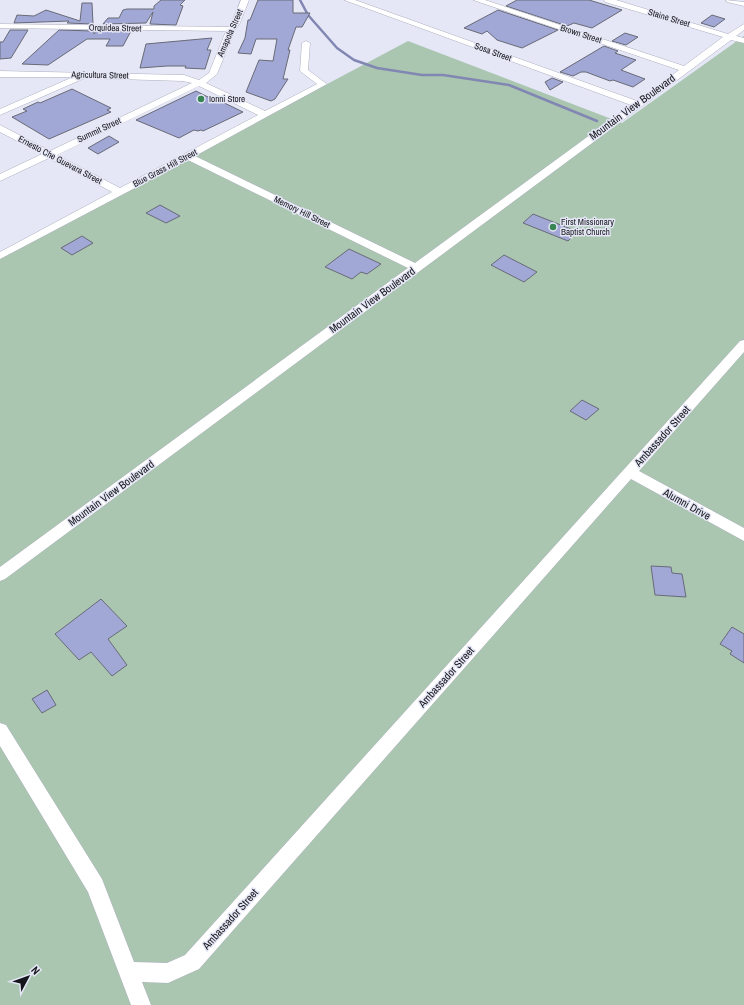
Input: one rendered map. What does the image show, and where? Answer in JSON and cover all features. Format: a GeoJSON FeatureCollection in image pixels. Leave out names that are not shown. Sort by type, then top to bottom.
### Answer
{"type":"FeatureCollection","features":[{"type":"Feature","properties":{"kind":"street","name":"Amapola Street"},"geometry":{"type":"LineString","coordinates":[[199,83],[213,74],[231,29],[236,24],[245,0]]}},
{"type":"Feature","properties":{"kind":"street","name":"Sosa Street"},"geometry":{"type":"LineString","coordinates":[[348,0],[638,104]]}},
{"type":"Feature","properties":{"kind":"street"},"geometry":{"type":"LineString","coordinates":[[361,4],[370,0]]}},
{"type":"Feature","properties":{"kind":"street","name":"Brown Street"},"geometry":{"type":"LineString","coordinates":[[477,0],[685,68]]}},
{"type":"Feature","properties":{"kind":"street","name":"Staine Street"},"geometry":{"type":"LineString","coordinates":[[608,0],[730,37]]}},
{"type":"Feature","properties":{"kind":"street"},"geometry":{"type":"LineString","coordinates":[[730,0],[744,4]]}},
{"type":"Feature","properties":{"kind":"street","name":"Orquídea Street"},"geometry":{"type":"LineString","coordinates":[[0,26],[231,29]]}},
{"type":"Feature","properties":{"kind":"street","name":"Mountain View Boulevard"},"geometry":{"type":"LineString","coordinates":[[0,575],[685,68],[744,26]]}},
{"type":"Feature","properties":{"kind":"street"},"geometry":{"type":"LineString","coordinates":[[730,37],[744,40]]}},
{"type":"Feature","properties":{"kind":"street","name":"Blue Grass Hill Street"},"geometry":{"type":"LineString","coordinates":[[0,256],[323,84],[304,71],[306,43]]}},
{"type":"Feature","properties":{"kind":"street","name":"Agricultura Street"},"geometry":{"type":"LineString","coordinates":[[0,74],[87,74],[176,77],[189,79],[199,83]]}},
{"type":"Feature","properties":{"kind":"street"},"geometry":{"type":"LineString","coordinates":[[0,112],[87,74]]}},
{"type":"Feature","properties":{"kind":"street"},"geometry":{"type":"LineString","coordinates":[[199,83],[265,115]]}},
{"type":"Feature","properties":{"kind":"street","name":"Summit Street"},"geometry":{"type":"LineString","coordinates":[[0,178],[199,83]]}},
{"type":"Feature","properties":{"kind":"street","name":"Ernesto Che Guevara Street"},"geometry":{"type":"LineString","coordinates":[[0,128],[119,192]]}},
{"type":"Feature","properties":{"kind":"street","name":"Memory Hill Street"},"geometry":{"type":"LineString","coordinates":[[188,156],[416,268]]}},
{"type":"Feature","properties":{"kind":"street","name":"Ambassador Street"},"geometry":{"type":"LineString","coordinates":[[128,972],[168,973],[192,962],[744,344]]}},
{"type":"Feature","properties":{"kind":"street","name":"Alumni Drive"},"geometry":{"type":"LineString","coordinates":[[629,472],[744,535]]}},
{"type":"Feature","properties":{"kind":"street"},"geometry":{"type":"LineString","coordinates":[[0,730],[95,886],[141,1005]]}},
{"type":"Feature","properties":{"kind":"green space"},"geometry":{"type":"Polygon","coordinates":[[[744,36],[744,1005],[0,1005],[0,258],[408,41],[622,123],[744,36]]]}},
{"type":"Feature","properties":{"kind":"building"},"geometry":{"type":"Polygon","coordinates":[[[161,0],[185,0],[180,5],[183,6],[176,25],[150,24],[153,12],[146,23],[103,24],[108,18],[119,18],[123,10],[154,9],[154,6],[161,0]]]}},
{"type":"Feature","properties":{"kind":"building"},"geometry":{"type":"Polygon","coordinates":[[[258,0],[293,0],[293,13],[310,13],[302,27],[296,27],[288,50],[290,50],[283,79],[288,79],[275,99],[271,101],[246,92],[259,60],[273,61],[277,39],[256,39],[251,54],[238,53],[245,38],[248,20],[250,20],[258,0]]]}},
{"type":"Feature","properties":{"kind":"building"},"geometry":{"type":"Polygon","coordinates":[[[517,0],[589,0],[622,10],[592,28],[574,23],[567,26],[506,6],[517,0]]]}},
{"type":"Feature","properties":{"kind":"building"},"geometry":{"type":"Polygon","coordinates":[[[82,3],[92,3],[93,24],[67,23],[69,21],[14,23],[17,15],[34,16],[46,10],[80,21],[82,3]]]}},
{"type":"Feature","properties":{"kind":"building"},"geometry":{"type":"Polygon","coordinates":[[[498,10],[558,30],[522,48],[497,40],[487,31],[482,34],[464,28],[498,10]]]}},
{"type":"Feature","properties":{"kind":"building"},"geometry":{"type":"Polygon","coordinates":[[[712,15],[725,19],[714,27],[701,23],[712,15]]]}},
{"type":"Feature","properties":{"kind":"building"},"geometry":{"type":"Polygon","coordinates":[[[10,30],[28,30],[11,58],[0,59],[0,42],[3,42],[10,30]]]}},
{"type":"Feature","properties":{"kind":"building"},"geometry":{"type":"Polygon","coordinates":[[[59,30],[94,31],[94,34],[97,31],[131,31],[123,46],[106,46],[110,39],[87,39],[48,65],[22,64],[59,30]]]}},
{"type":"Feature","properties":{"kind":"building"},"geometry":{"type":"Polygon","coordinates":[[[625,33],[638,37],[626,45],[612,41],[625,33]]]}},
{"type":"Feature","properties":{"kind":"building"},"geometry":{"type":"Polygon","coordinates":[[[212,38],[207,50],[211,50],[205,69],[185,68],[186,66],[140,68],[146,44],[212,38]]]}},
{"type":"Feature","properties":{"kind":"building"},"geometry":{"type":"Polygon","coordinates":[[[604,46],[618,51],[615,53],[636,60],[621,70],[645,79],[633,87],[613,80],[610,81],[586,72],[581,72],[573,76],[560,72],[604,46]]]}},
{"type":"Feature","properties":{"kind":"building"},"geometry":{"type":"Polygon","coordinates":[[[552,78],[563,82],[550,90],[545,82],[552,78]]]}},
{"type":"Feature","properties":{"kind":"building"},"geometry":{"type":"Polygon","coordinates":[[[72,89],[111,108],[107,110],[111,112],[49,139],[12,117],[27,111],[23,109],[38,102],[40,103],[72,89]]]}},
{"type":"Feature","properties":{"kind":"building"},"geometry":{"type":"Polygon","coordinates":[[[196,91],[243,112],[203,131],[194,130],[179,138],[136,120],[196,91]]]}},
{"type":"Feature","properties":{"kind":"building"},"geometry":{"type":"Polygon","coordinates":[[[109,136],[119,142],[98,154],[88,148],[109,136]]]}},
{"type":"Feature","properties":{"kind":"building"},"geometry":{"type":"Polygon","coordinates":[[[160,205],[180,216],[166,223],[146,213],[160,205]]]}},
{"type":"Feature","properties":{"kind":"building","name":"First Missionary Baptist Church"},"geometry":{"type":"Polygon","coordinates":[[[533,214],[577,232],[568,241],[523,223],[533,214]]]}},
{"type":"Feature","properties":{"kind":"building"},"geometry":{"type":"Polygon","coordinates":[[[82,236],[93,243],[72,255],[61,248],[82,236]]]}},
{"type":"Feature","properties":{"kind":"building"},"geometry":{"type":"Polygon","coordinates":[[[349,249],[381,264],[367,274],[361,272],[352,279],[325,267],[349,249]]]}},
{"type":"Feature","properties":{"kind":"building"},"geometry":{"type":"Polygon","coordinates":[[[504,255],[537,272],[524,282],[491,265],[504,255]]]}},
{"type":"Feature","properties":{"kind":"building"},"geometry":{"type":"Polygon","coordinates":[[[582,400],[599,409],[586,420],[570,411],[582,400]]]}},
{"type":"Feature","properties":{"kind":"building"},"geometry":{"type":"Polygon","coordinates":[[[651,566],[671,567],[672,573],[682,574],[686,597],[655,595],[651,566]]]}},
{"type":"Feature","properties":{"kind":"building"},"geometry":{"type":"Polygon","coordinates":[[[101,599],[127,626],[108,639],[127,665],[112,676],[91,652],[79,660],[55,634],[101,599]]]}},
{"type":"Feature","properties":{"kind":"building"},"geometry":{"type":"Polygon","coordinates":[[[732,627],[744,634],[744,663],[730,654],[732,651],[720,644],[732,627]]]}},
{"type":"Feature","properties":{"kind":"building"},"geometry":{"type":"Polygon","coordinates":[[[47,690],[56,705],[42,713],[32,699],[47,690]]]}},
{"type":"Feature","properties":{"kind":"waterway"},"geometry":{"type":"LineString","coordinates":[[300,0],[308,15],[337,48],[354,60],[377,68],[422,75],[443,75],[509,85],[597,121]]}},
{"type":"Feature","properties":{"kind":"place","name":"Ionni Store"},"geometry":{"type":"Point","coordinates":[201,99]}},
{"type":"Feature","properties":{"kind":"place","name":"First Missionary Baptist Church"},"geometry":{"type":"Point","coordinates":[553,227]}}]}
